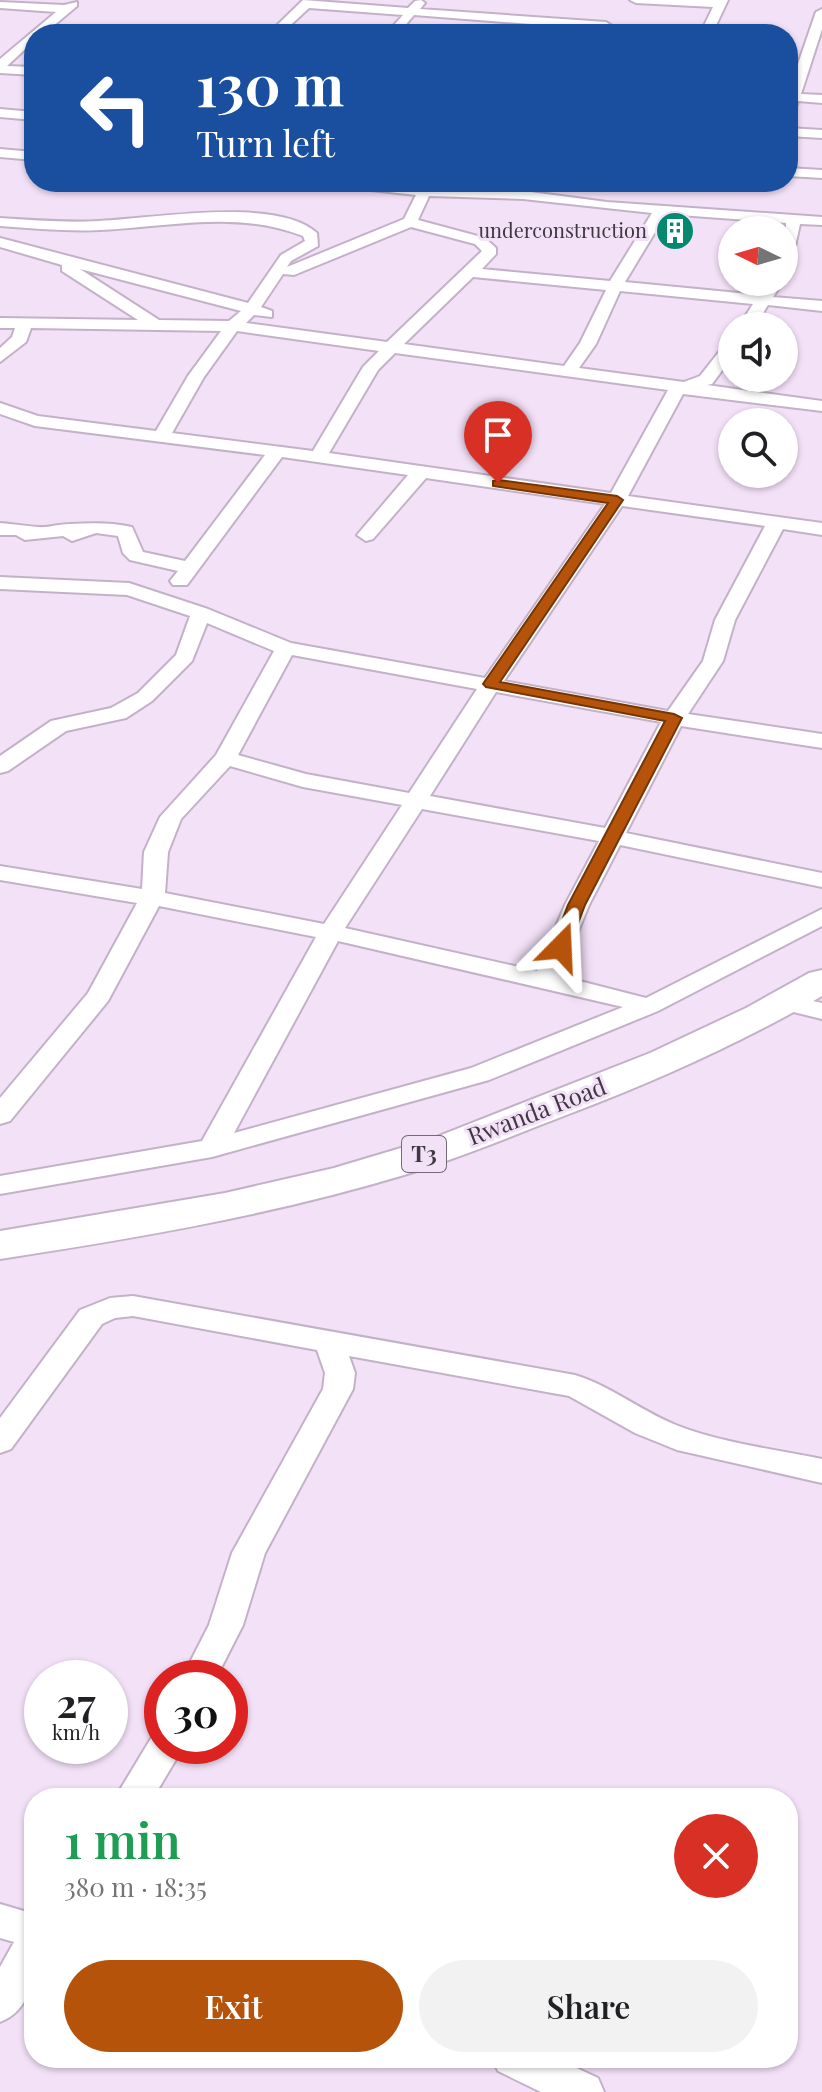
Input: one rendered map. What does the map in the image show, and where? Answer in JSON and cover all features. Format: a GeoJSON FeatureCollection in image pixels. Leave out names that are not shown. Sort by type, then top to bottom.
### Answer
{"type":"FeatureCollection","features":[{"type":"Feature","properties":{"kind":"highway","name":"Rwanda Road"},"geometry":{"type":"LineString","coordinates":[[0,1245],[220,1207],[343,1178],[444,1148],[804,1007],[822,981]]}},
{"type":"Feature","properties":{"kind":"street"},"geometry":{"type":"LineString","coordinates":[[48,24],[78,0]]}},
{"type":"Feature","properties":{"kind":"street"},"geometry":{"type":"LineString","coordinates":[[401,24],[422,0]]}},
{"type":"Feature","properties":{"kind":"street"},"geometry":{"type":"LineString","coordinates":[[636,0],[721,2],[711,24]]}},
{"type":"Feature","properties":{"kind":"street"},"geometry":{"type":"LineString","coordinates":[[285,24],[308,2],[553,24]]}},
{"type":"Feature","properties":{"kind":"street"},"geometry":{"type":"LineString","coordinates":[[0,5],[67,9]]}},
{"type":"Feature","properties":{"kind":"street"},"geometry":{"type":"LineString","coordinates":[[798,82],[822,12]]}},
{"type":"Feature","properties":{"kind":"street"},"geometry":{"type":"LineString","coordinates":[[608,24],[614,13]]}},
{"type":"Feature","properties":{"kind":"street"},"geometry":{"type":"LineString","coordinates":[[508,24],[511,19]]}},
{"type":"Feature","properties":{"kind":"street"},"geometry":{"type":"LineString","coordinates":[[0,67],[24,45]]}},
{"type":"Feature","properties":{"kind":"street"},"geometry":{"type":"LineString","coordinates":[[0,67],[24,70]]}},
{"type":"Feature","properties":{"kind":"street"},"geometry":{"type":"LineString","coordinates":[[798,97],[822,99]]}},
{"type":"Feature","properties":{"kind":"street"},"geometry":{"type":"LineString","coordinates":[[0,113],[24,115]]}},
{"type":"Feature","properties":{"kind":"street"},"geometry":{"type":"LineString","coordinates":[[798,133],[822,134]]}},
{"type":"Feature","properties":{"kind":"street"},"geometry":{"type":"LineString","coordinates":[[0,153],[24,155]]}},
{"type":"Feature","properties":{"kind":"street"},"geometry":{"type":"LineString","coordinates":[[798,173],[822,174]]}},
{"type":"Feature","properties":{"kind":"street"},"geometry":{"type":"LineString","coordinates":[[410,222],[424,192]]}},
{"type":"Feature","properties":{"kind":"street"},"geometry":{"type":"LineString","coordinates":[[487,192],[607,206],[754,216]]}},
{"type":"Feature","properties":{"kind":"street"},"geometry":{"type":"LineString","coordinates":[[569,370],[588,344],[615,286],[662,209]]}},
{"type":"Feature","properties":{"kind":"street"},"geometry":{"type":"LineString","coordinates":[[0,222],[85,226],[251,217],[288,222],[310,233],[313,243],[291,254],[252,309],[233,326],[196,376],[162,435]]}},
{"type":"Feature","properties":{"kind":"street"},"geometry":{"type":"LineString","coordinates":[[798,219],[822,221]]}},
{"type":"Feature","properties":{"kind":"street"},"geometry":{"type":"LineString","coordinates":[[174,303],[242,288],[410,222],[480,241],[489,247],[488,256],[371,367],[318,457]]}},
{"type":"Feature","properties":{"kind":"street"},"geometry":{"type":"LineString","coordinates":[[0,242],[56,259],[211,295],[325,337]]}},
{"type":"Feature","properties":{"kind":"street"},"geometry":{"type":"LineString","coordinates":[[56,259],[139,314],[822,406]]}},
{"type":"Feature","properties":{"kind":"street"},"geometry":{"type":"LineString","coordinates":[[470,272],[822,306]]}},
{"type":"Feature","properties":{"kind":"street"},"geometry":{"type":"LineString","coordinates":[[757,312],[767,296]]}},
{"type":"Feature","properties":{"kind":"street"},"geometry":{"type":"LineString","coordinates":[[0,323],[156,316]]}},
{"type":"Feature","properties":{"kind":"street"},"geometry":{"type":"LineString","coordinates":[[0,357],[20,339],[24,324]]}},
{"type":"Feature","properties":{"kind":"street"},"geometry":{"type":"LineString","coordinates":[[212,1148],[330,933],[491,684],[617,500],[676,391],[706,380],[718,364]]}},
{"type":"Feature","properties":{"kind":"street"},"geometry":{"type":"LineString","coordinates":[[0,408],[35,421],[162,435],[822,529]]}},
{"type":"Feature","properties":{"kind":"street"},"geometry":{"type":"LineString","coordinates":[[166,600],[277,451]]}},
{"type":"Feature","properties":{"kind":"street"},"geometry":{"type":"LineString","coordinates":[[366,535],[421,472]]}},
{"type":"Feature","properties":{"kind":"street"},"geometry":{"type":"LineString","coordinates":[[546,979],[577,905],[674,718],[713,661],[725,620],[777,522]]}},
{"type":"Feature","properties":{"kind":"street"},"geometry":{"type":"LineString","coordinates":[[0,529],[28,530],[25,534],[73,529],[72,535],[94,527],[125,531],[137,556],[190,568]]}},
{"type":"Feature","properties":{"kind":"street"},"geometry":{"type":"LineString","coordinates":[[0,583],[129,589],[201,613],[286,648],[674,718],[822,741]]}},
{"type":"Feature","properties":{"kind":"street"},"geometry":{"type":"LineString","coordinates":[[0,766],[59,726],[118,713],[145,697],[185,657],[201,613]]}},
{"type":"Feature","properties":{"kind":"street"},"geometry":{"type":"LineString","coordinates":[[0,1115],[99,996],[153,896],[156,852],[171,817],[225,758],[286,648]]}},
{"type":"Feature","properties":{"kind":"street"},"geometry":{"type":"LineString","coordinates":[[225,758],[282,776],[614,837],[822,880]]}},
{"type":"Feature","properties":{"kind":"street"},"geometry":{"type":"LineString","coordinates":[[0,873],[153,896],[546,979],[649,1006]]}},
{"type":"Feature","properties":{"kind":"street"},"geometry":{"type":"LineString","coordinates":[[0,1185],[212,1148],[480,1074],[649,1006],[770,946],[822,916]]}},
{"type":"Feature","properties":{"kind":"street"},"geometry":{"type":"LineString","coordinates":[[0,1441],[91,1317],[110,1308],[133,1306],[575,1386],[601,1396],[645,1424],[689,1441],[822,1471]]}},
{"type":"Feature","properties":{"kind":"street"},"geometry":{"type":"LineString","coordinates":[[208,1660],[226,1625],[249,1553],[338,1389],[340,1373],[329,1341]]}},
{"type":"Feature","properties":{"kind":"street"},"geometry":{"type":"LineString","coordinates":[[139,1788],[155,1764]]}},
{"type":"Feature","properties":{"kind":"street"},"geometry":{"type":"LineString","coordinates":[[0,1921],[24,1928]]}},
{"type":"Feature","properties":{"kind":"street"},"geometry":{"type":"LineString","coordinates":[[0,2004],[24,1962]]}},
{"type":"Feature","properties":{"kind":"street"},"geometry":{"type":"LineString","coordinates":[[533,2068],[584,2092]]}},
{"type":"Feature","properties":{"kind":"place","name":"underconstruction"},"geometry":{"type":"Point","coordinates":[675,231]}},
{"type":"Feature","properties":{"kind":"route"},"geometry":{"type":"LineString","coordinates":[[498,483],[617,500],[491,684],[674,718],[577,905],[561,947]]}}]}
